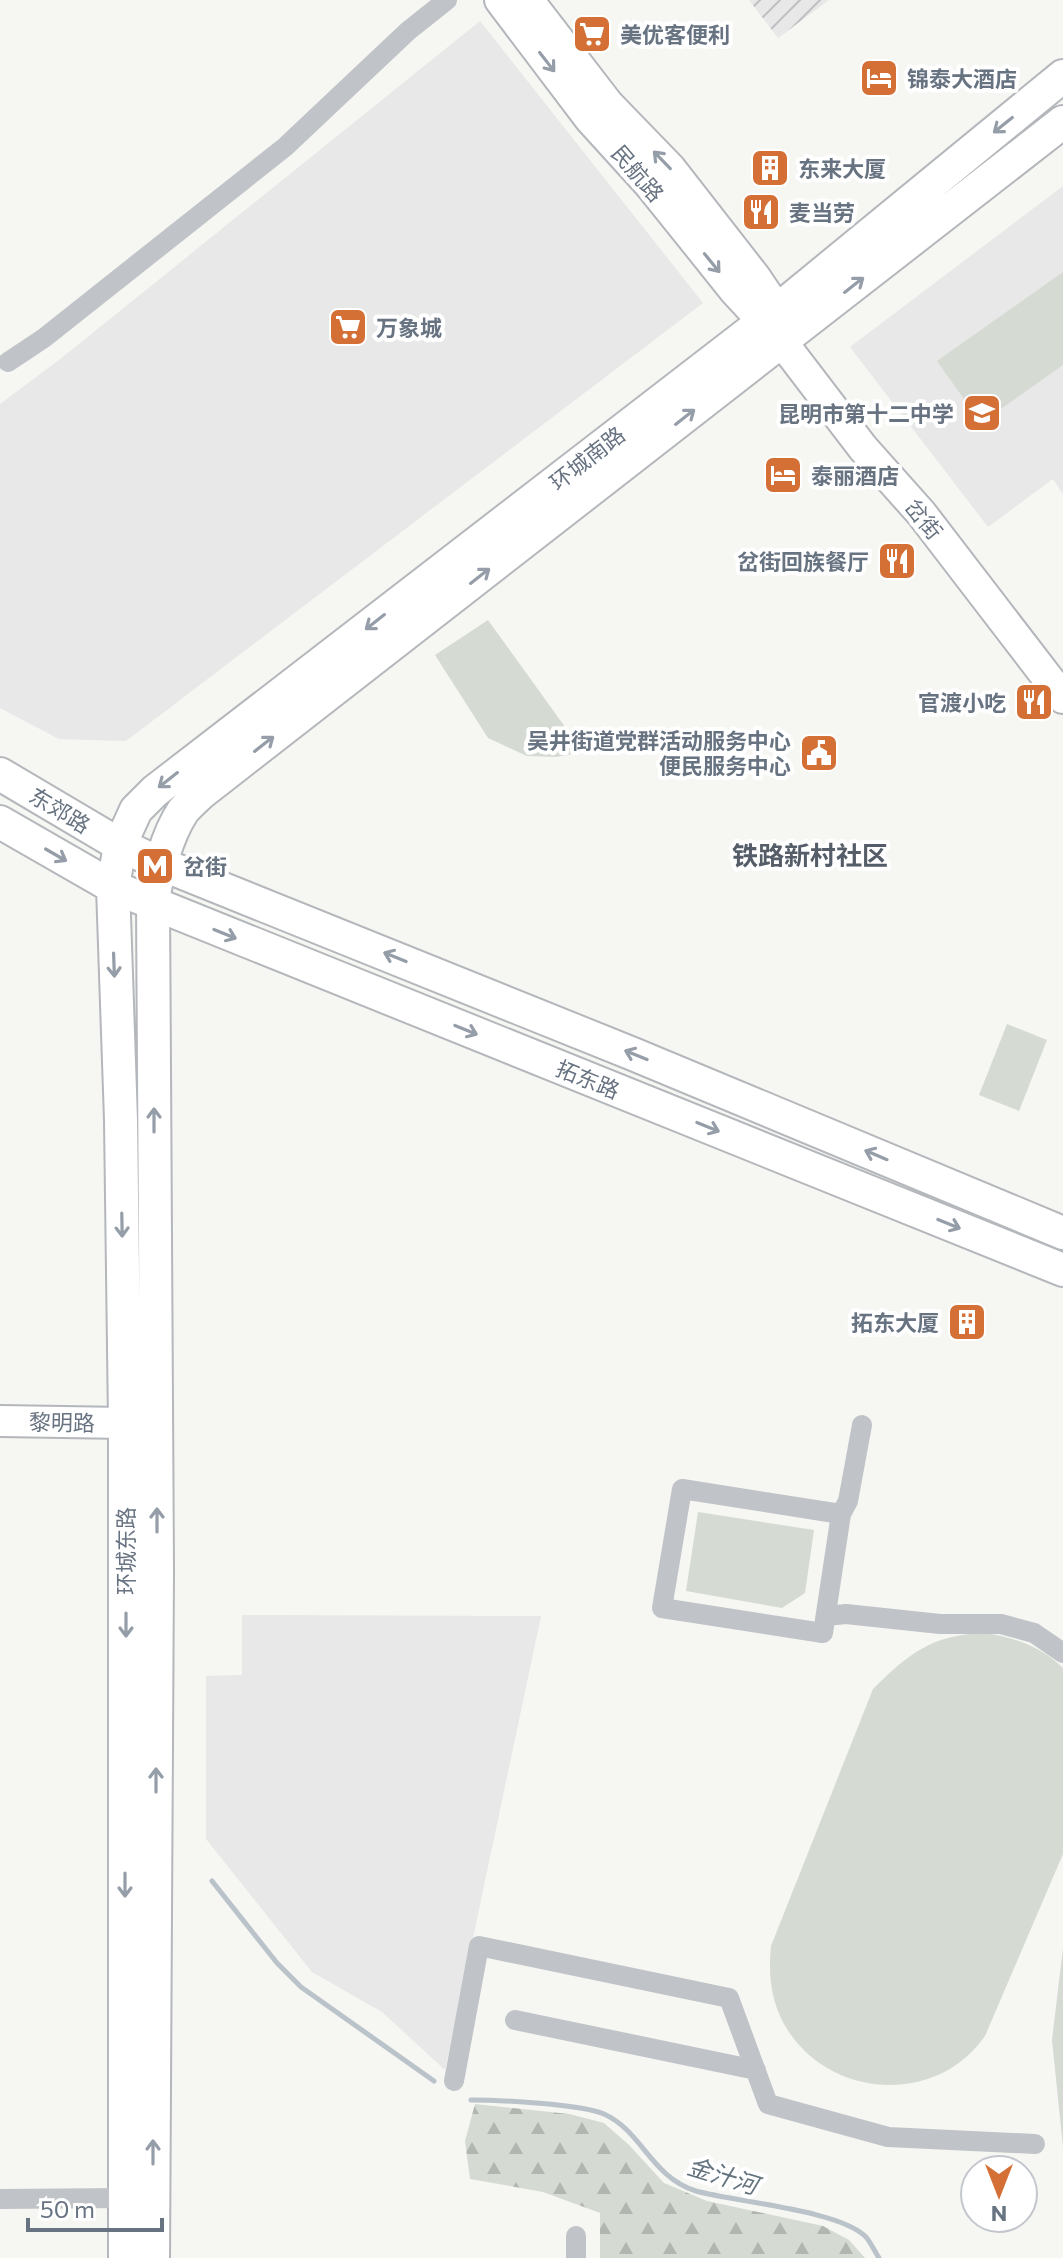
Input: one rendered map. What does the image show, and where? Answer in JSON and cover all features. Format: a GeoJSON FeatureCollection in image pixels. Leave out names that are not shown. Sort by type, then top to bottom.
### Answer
{"type":"FeatureCollection","features":[{"type":"Feature","properties":{"kind":"main road","name":"环城南路"},"geometry":{"type":"LineString","coordinates":[[161,864],[183,812],[201,793],[779,327],[1063,76]]}},
{"type":"Feature","properties":{"kind":"main road","name":"环城南路"},"geometry":{"type":"LineString","coordinates":[[120,845],[136,810],[155,791],[779,327],[1063,122]]}},
{"type":"Feature","properties":{"kind":"main road","name":"东郊路"},"geometry":{"type":"LineString","coordinates":[[0,774],[120,845]]}},
{"type":"Feature","properties":{"kind":"main road","name":"东郊路"},"geometry":{"type":"LineString","coordinates":[[0,822],[113,887]]}},
{"type":"Feature","properties":{"kind":"main road","name":"拓东路"},"geometry":{"type":"LineString","coordinates":[[120,845],[1063,1233]]}},
{"type":"Feature","properties":{"kind":"main road","name":"环城东路"},"geometry":{"type":"LineString","coordinates":[[120,845],[113,887],[121,1120],[125,1423],[125,2258]]}},
{"type":"Feature","properties":{"kind":"main road","name":"环城东路"},"geometry":{"type":"LineString","coordinates":[[153,2258],[157,1570],[153,903],[161,864]]}},
{"type":"Feature","properties":{"kind":"main road","name":"拓东路"},"geometry":{"type":"LineString","coordinates":[[113,887],[1063,1270]]}},
{"type":"Feature","properties":{"kind":"street"},"geometry":{"type":"LineString","coordinates":[[3,359],[44,338],[285,147],[408,31],[447,0]]}},
{"type":"Feature","properties":{"kind":"street","name":"民航路"},"geometry":{"type":"LineString","coordinates":[[500,0],[590,119],[779,327]]}},
{"type":"Feature","properties":{"kind":"street","name":"民航路"},"geometry":{"type":"LineString","coordinates":[[528,0],[608,104],[670,168],[755,277],[779,327]]}},
{"type":"Feature","properties":{"kind":"street","name":"岔街"},"geometry":{"type":"LineString","coordinates":[[779,327],[931,505],[1063,676]]}},
{"type":"Feature","properties":{"kind":"street","name":"岔街"},"geometry":{"type":"LineString","coordinates":[[779,327],[863,448],[921,513],[1063,698]]}},
{"type":"Feature","properties":{"kind":"street","name":"黎明路"},"geometry":{"type":"LineString","coordinates":[[0,1421],[125,1423]]}},
{"type":"Feature","properties":{"kind":"street"},"geometry":{"type":"LineString","coordinates":[[841,1514],[682,1489],[662,1608],[823,1633],[841,1514],[848,1501],[862,1425]]}},
{"type":"Feature","properties":{"kind":"street"},"geometry":{"type":"LineString","coordinates":[[826,1616],[846,1614],[940,1624],[1001,1624],[1034,1633],[1063,1653]]}},
{"type":"Feature","properties":{"kind":"street"},"geometry":{"type":"LineString","coordinates":[[454,2081],[479,1946],[729,1998],[768,2104],[888,2137],[1035,2144]]}},
{"type":"Feature","properties":{"kind":"street"},"geometry":{"type":"LineString","coordinates":[[515,2020],[756,2070]]}},
{"type":"Feature","properties":{"kind":"street"},"geometry":{"type":"LineString","coordinates":[[0,2199],[125,2198]]}},
{"type":"Feature","properties":{"kind":"street"},"geometry":{"type":"LineString","coordinates":[[576,2236],[576,2258]]}},
{"type":"Feature","properties":{"kind":"shaded area"},"geometry":{"type":"Polygon","coordinates":[[[749,0],[829,0],[778,38],[749,0]]]}},
{"type":"Feature","properties":{"kind":"shaded area"},"geometry":{"type":"Polygon","coordinates":[[[480,21],[703,303],[126,741],[59,739],[0,708],[0,404],[59,360],[480,21]]]}},
{"type":"Feature","properties":{"kind":"shaded area","name":"昆明市第十二中学"},"geometry":{"type":"Polygon","coordinates":[[[1063,186],[1063,494],[1053,479],[988,527],[850,347],[1063,186]]]}},
{"type":"Feature","properties":{"kind":"shaded area"},"geometry":{"type":"Polygon","coordinates":[[[242,1615],[541,1616],[445,2070],[382,2012],[312,1972],[206,1839],[206,1676],[242,1675],[242,1615]]]}},
{"type":"Feature","properties":{"kind":"green space"},"geometry":{"type":"Polygon","coordinates":[[[1063,272],[1063,365],[981,423],[937,361],[1063,272]]]}},
{"type":"Feature","properties":{"kind":"green space"},"geometry":{"type":"Polygon","coordinates":[[[488,620],[583,752],[556,757],[527,756],[488,738],[435,655],[488,620]]]}},
{"type":"Feature","properties":{"kind":"green space"},"geometry":{"type":"Polygon","coordinates":[[[1007,1024],[1047,1040],[1019,1111],[979,1095],[1007,1024]]]}},
{"type":"Feature","properties":{"kind":"green space"},"geometry":{"type":"Polygon","coordinates":[[[698,1512],[814,1530],[805,1593],[782,1608],[686,1591],[698,1512]]]}},
{"type":"Feature","properties":{"kind":"green space"},"geometry":{"type":"Polygon","coordinates":[[[983,1633],[1026,1644],[1063,1668],[1063,1854],[985,2036],[964,2059],[939,2075],[911,2083],[882,2085],[853,2079],[826,2068],[803,2049],[784,2024],[772,1986],[771,1946],[873,1689],[910,1656],[935,1642],[983,1633]]]}},
{"type":"Feature","properties":{"kind":"green space"},"geometry":{"type":"Polygon","coordinates":[[[1063,1948],[1063,2147],[1052,2040],[1063,1948]]]}},
{"type":"Feature","properties":{"kind":"green space"},"geometry":{"type":"Polygon","coordinates":[[[475,2104],[569,2114],[604,2123],[664,2183],[707,2201],[823,2226],[849,2240],[865,2258],[600,2258],[600,2213],[543,2192],[470,2179],[465,2141],[475,2104]]]}},
{"type":"Feature","properties":{"kind":"waterway","name":"金汁河"},"geometry":{"type":"LineString","coordinates":[[212,1881],[277,1963],[301,1987],[434,2081]]}},
{"type":"Feature","properties":{"kind":"waterway","name":"金汁河"},"geometry":{"type":"LineString","coordinates":[[471,2100],[559,2105],[604,2114],[628,2131],[657,2165],[681,2184],[696,2191],[834,2220],[866,2237],[879,2258]]}},
{"type":"Feature","properties":{"kind":"place","name":"美优客便利"},"geometry":{"type":"Point","coordinates":[592,34]}},
{"type":"Feature","properties":{"kind":"place","name":"锦泰大酒店"},"geometry":{"type":"Point","coordinates":[879,78]}},
{"type":"Feature","properties":{"kind":"place","name":"东来大厦"},"geometry":{"type":"Point","coordinates":[770,168]}},
{"type":"Feature","properties":{"kind":"place","name":"麦当劳"},"geometry":{"type":"Point","coordinates":[761,212]}},
{"type":"Feature","properties":{"kind":"place","name":"万象城"},"geometry":{"type":"Point","coordinates":[348,327]}},
{"type":"Feature","properties":{"kind":"place","name":"昆明市第十二中学"},"geometry":{"type":"Point","coordinates":[982,413]}},
{"type":"Feature","properties":{"kind":"place","name":"泰丽酒店"},"geometry":{"type":"Point","coordinates":[783,475]}},
{"type":"Feature","properties":{"kind":"place","name":"岔街回族餐厅"},"geometry":{"type":"Point","coordinates":[897,561]}},
{"type":"Feature","properties":{"kind":"place","name":"官渡小吃"},"geometry":{"type":"Point","coordinates":[1034,702]}},
{"type":"Feature","properties":{"kind":"place","name":"吴井街道党群活动服务中心 便民服务中心"},"geometry":{"type":"Point","coordinates":[819,753]}},
{"type":"Feature","properties":{"kind":"place","name":"岔街"},"geometry":{"type":"Point","coordinates":[155,866]}},
{"type":"Feature","properties":{"kind":"place","name":"拓东大厦"},"geometry":{"type":"Point","coordinates":[967,1322]}},
{"type":"Feature","properties":{"kind":"district","name":"铁路新村社区"},"geometry":{"type":"Point","coordinates":[810,854]}}]}
